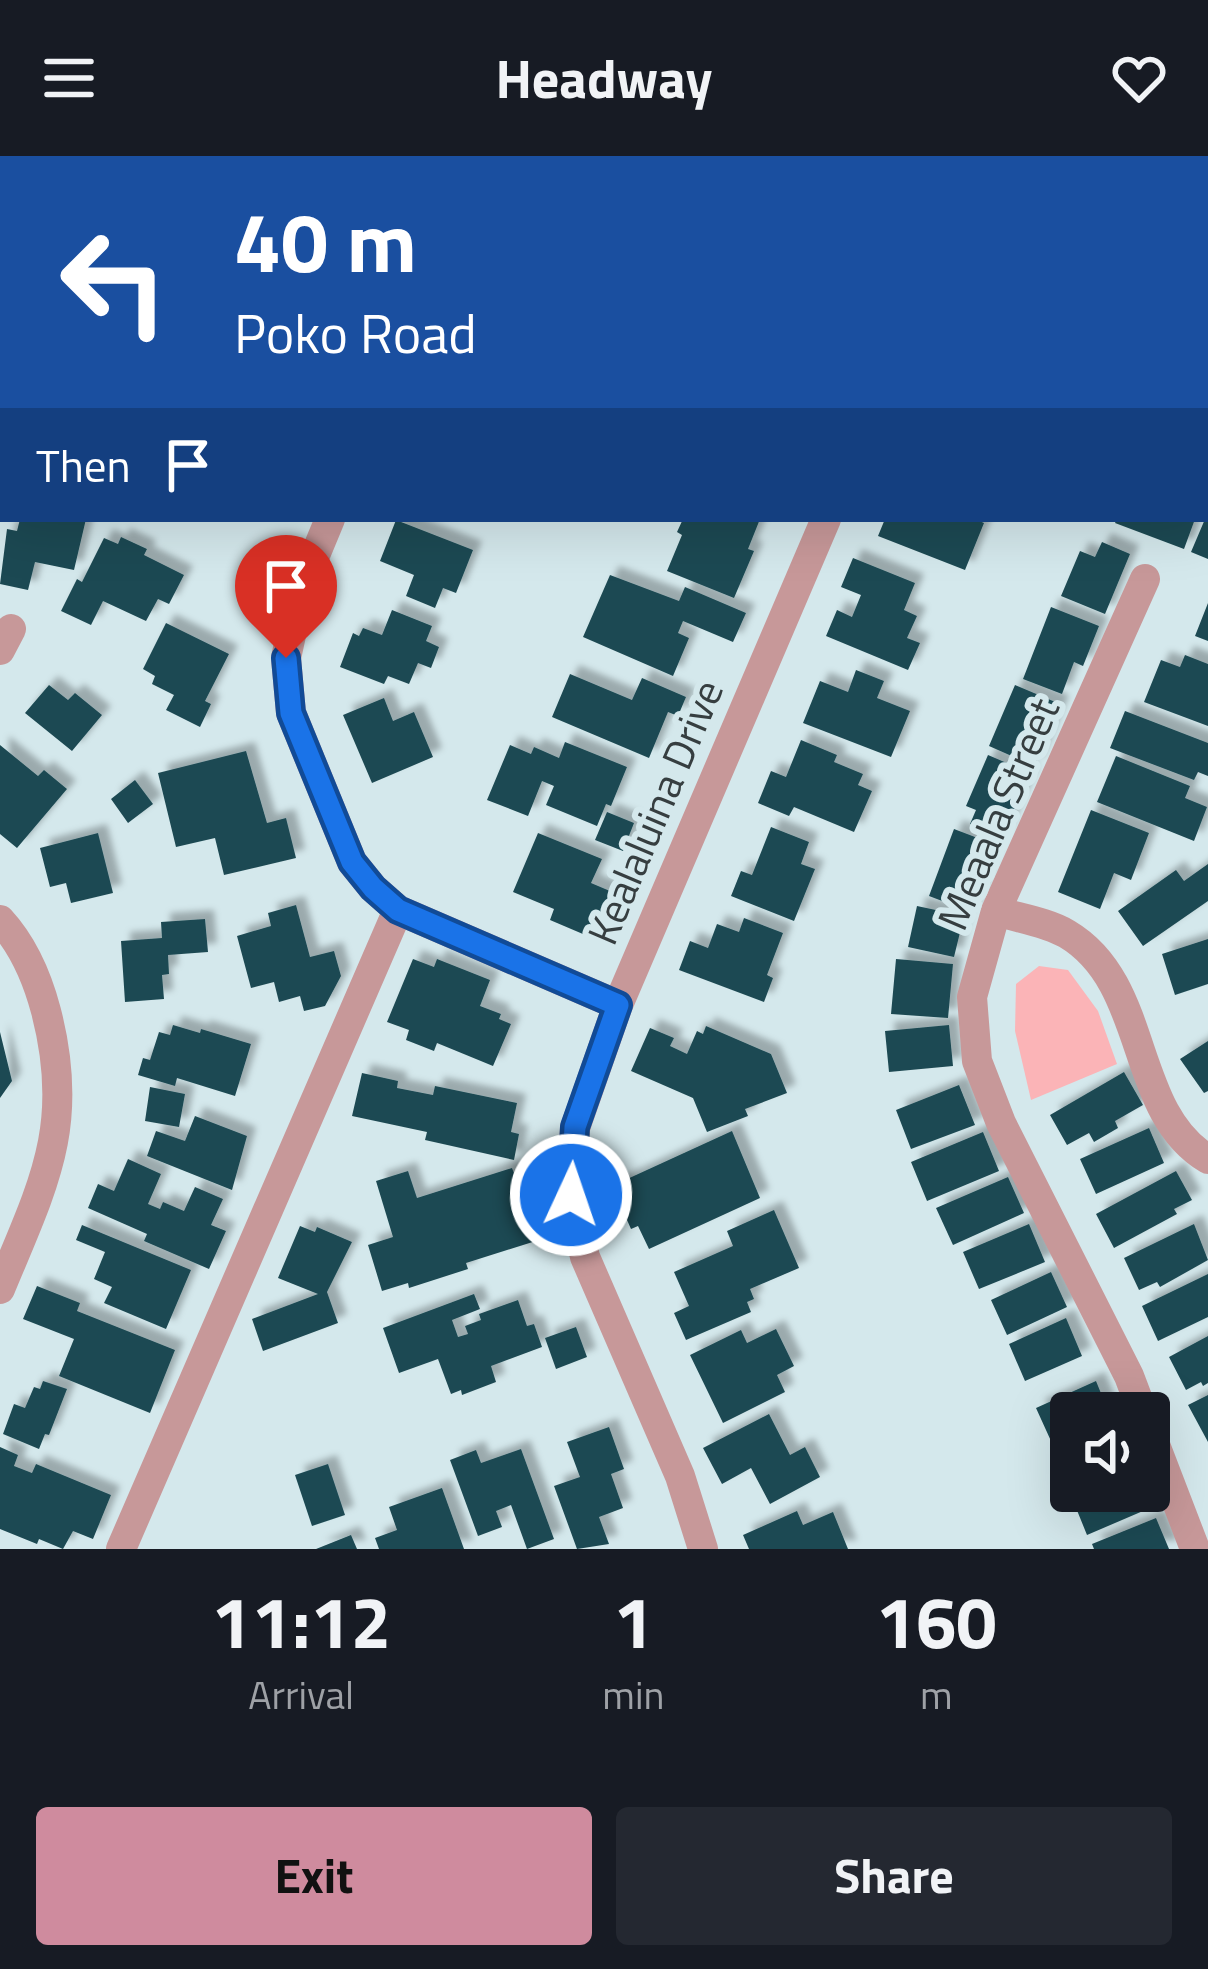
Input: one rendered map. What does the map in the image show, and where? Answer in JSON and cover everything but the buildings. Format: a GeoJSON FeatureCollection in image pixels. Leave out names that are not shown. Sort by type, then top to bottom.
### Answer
{"type":"FeatureCollection","features":[{"type":"Feature","properties":{"kind":"street"},"geometry":{"type":"LineString","coordinates":[[329,522],[302,589],[286,658],[291,713],[352,862],[398,910],[618,1005]]}},
{"type":"Feature","properties":{"kind":"street","name":"Kealaluina Drive"},"geometry":{"type":"LineString","coordinates":[[703,1549],[680,1476],[585,1257],[571,1195],[575,1127],[618,1005],[825,522]]}},
{"type":"Feature","properties":{"kind":"street","name":"Meaala Street"},"geometry":{"type":"LineString","coordinates":[[1135,1392],[1001,1123],[977,1061],[972,998],[996,911],[1145,579]]}},
{"type":"Feature","properties":{"kind":"street"},"geometry":{"type":"LineString","coordinates":[[122,1549],[398,910]]}},
{"type":"Feature","properties":{"kind":"street"},"geometry":{"type":"LineString","coordinates":[[996,911],[1064,932],[1093,953],[1118,988],[1169,1121],[1186,1146],[1208,1160]]}},
{"type":"Feature","properties":{"kind":"street"},"geometry":{"type":"LineString","coordinates":[[0,920],[20,942],[41,992],[58,1060],[59,1117],[48,1172],[0,1289]]}},
{"type":"Feature","properties":{"kind":"street"},"geometry":{"type":"LineString","coordinates":[[1170,1484],[1195,1549]]}},
{"type":"Feature","properties":{"kind":"shaded area"},"geometry":{"type":"Polygon","coordinates":[[[1039,966],[1068,970],[1098,1011],[1117,1064],[1031,1100],[1015,1031],[1016,984],[1039,966]]]}},
{"type":"Feature","properties":{"kind":"route"},"geometry":{"type":"LineString","coordinates":[[286,658],[291,713],[352,862],[373,888],[398,910],[618,1005],[575,1127],[571,1195]]}}]}
